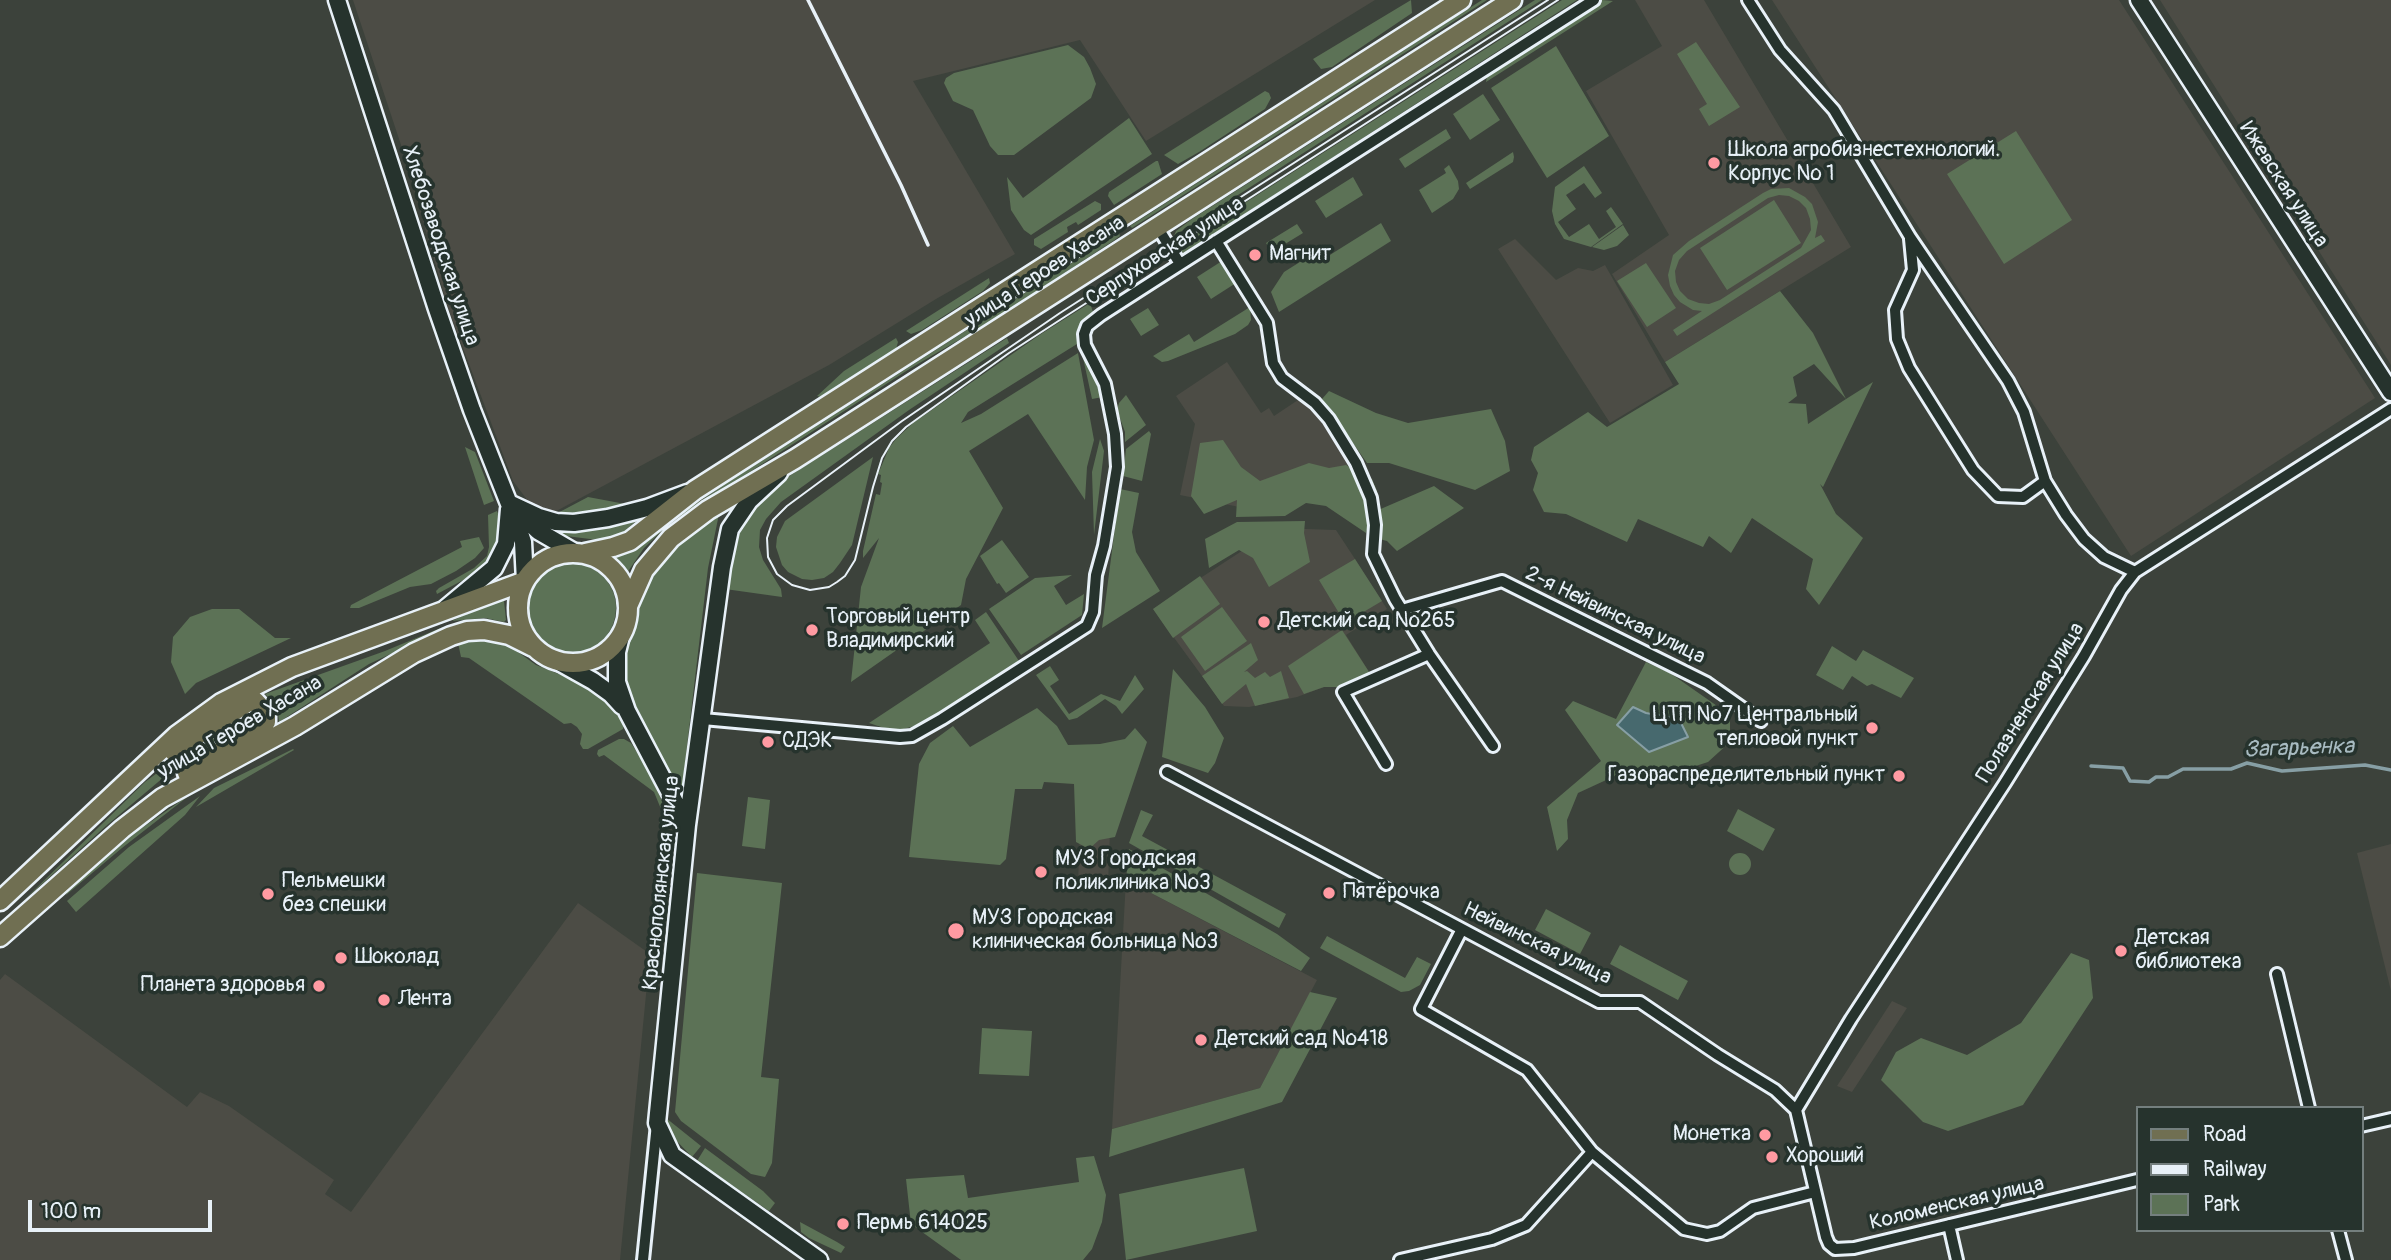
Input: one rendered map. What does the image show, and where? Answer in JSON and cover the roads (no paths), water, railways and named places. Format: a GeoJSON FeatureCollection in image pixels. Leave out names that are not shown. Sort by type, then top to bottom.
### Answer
{"type":"FeatureCollection","features":[{"type":"Feature","properties":{"kind":"main road","name":"Хлебозаводская улица"},"geometry":{"type":"LineString","coordinates":[[337,0],[437,309],[472,410],[523,542],[525,581]]}},
{"type":"Feature","properties":{"kind":"main road","name":"улица Героев Хасана"},"geometry":{"type":"LineString","coordinates":[[581,553],[613,548],[630,541],[695,490],[1461,0]]}},
{"type":"Feature","properties":{"kind":"main road","name":"улица Героев Хасана"},"geometry":{"type":"LineString","coordinates":[[628,606],[644,570],[671,538],[708,510],[795,459],[1513,0]]}},
{"type":"Feature","properties":{"kind":"main road","name":"Ижевская улица"},"geometry":{"type":"LineString","coordinates":[[2139,0],[2391,392]]}},
{"type":"Feature","properties":{"kind":"main road","name":"Краснополянская улица"},"geometry":{"type":"LineString","coordinates":[[657,1123],[687,825],[722,567],[730,529],[749,501],[795,459]]}},
{"type":"Feature","properties":{"kind":"main road"},"geometry":{"type":"LineString","coordinates":[[509,503],[539,517],[574,523],[608,519],[634,512],[695,490]]}},
{"type":"Feature","properties":{"kind":"main road"},"geometry":{"type":"LineString","coordinates":[[509,503],[538,531],[605,563],[624,586],[628,606],[617,652],[617,682],[626,710],[687,825]]}},
{"type":"Feature","properties":{"kind":"main road"},"geometry":{"type":"LineString","coordinates":[[442,612],[494,568],[501,557],[506,544],[509,503]]}},
{"type":"Feature","properties":{"kind":"main road"},"geometry":{"type":"LineString","coordinates":[[581,553],[556,555],[546,559],[525,581],[520,590],[517,610],[522,630],[541,654],[593,681],[611,694],[626,710]]}},
{"type":"Feature","properties":{"kind":"main road","name":"улица Героев Хасана"},"geometry":{"type":"LineString","coordinates":[[0,901],[144,766],[220,703],[303,663],[525,581]]}},
{"type":"Feature","properties":{"kind":"main road","name":"улица Героев Хасана"},"geometry":{"type":"LineString","coordinates":[[0,937],[122,829],[162,798],[295,726],[401,659],[467,631],[484,630],[509,635],[533,647]]}},
{"type":"Feature","properties":{"kind":"main road"},"geometry":{"type":"LineString","coordinates":[[559,662],[580,663],[599,657],[621,636]]}},
{"type":"Feature","properties":{"kind":"main road"},"geometry":{"type":"LineString","coordinates":[[144,766],[184,744],[247,703],[255,701],[266,713],[266,722],[258,731],[189,770],[162,798]]}},
{"type":"Feature","properties":{"kind":"main road"},"geometry":{"type":"LineString","coordinates":[[657,1123],[672,1155],[820,1260]]}},
{"type":"Feature","properties":{"kind":"street","name":"Серпуховская улица"},"geometry":{"type":"LineString","coordinates":[[703,719],[912,736],[1087,626],[1093,612],[1096,575],[1104,546],[1117,467],[1115,434],[1105,384],[1085,345],[1085,331],[1101,314],[1594,0]]}},
{"type":"Feature","properties":{"kind":"street"},"geometry":{"type":"LineString","coordinates":[[1748,0],[1780,50],[1834,110],[1910,237],[2008,382],[2024,412],[2045,481],[2084,539],[2104,557],[2136,572]]}},
{"type":"Feature","properties":{"kind":"street"},"geometry":{"type":"LineString","coordinates":[[1158,228],[1180,264]]}},
{"type":"Feature","properties":{"kind":"street"},"geometry":{"type":"LineString","coordinates":[[1910,237],[1913,270],[1895,310],[1897,339],[1909,368],[1973,470],[1998,496],[2023,497],[2045,481]]}},
{"type":"Feature","properties":{"kind":"street"},"geometry":{"type":"LineString","coordinates":[[1216,241],[1266,323],[1273,363],[1282,378],[1315,402],[1329,419],[1356,463],[1371,498],[1375,525],[1373,554],[1429,654],[1493,746]]}},
{"type":"Feature","properties":{"kind":"street","name":"Полазненская улица"},"geometry":{"type":"LineString","coordinates":[[1796,1110],[1851,1019],[2084,656],[2122,590],[2136,572],[2391,409]]}},
{"type":"Feature","properties":{"kind":"street","name":"2-я Нейвинская улица"},"geometry":{"type":"LineString","coordinates":[[1402,610],[1502,581],[1707,683],[1761,721]]}},
{"type":"Feature","properties":{"kind":"street"},"geometry":{"type":"LineString","coordinates":[[1386,764],[1343,692],[1429,654]]}},
{"type":"Feature","properties":{"kind":"street","name":"Нейвинская улица"},"geometry":{"type":"LineString","coordinates":[[1167,772],[1599,1002],[1640,1002],[1718,1055],[1776,1090],[1796,1110]]}},
{"type":"Feature","properties":{"kind":"street"},"geometry":{"type":"LineString","coordinates":[[1462,929],[1421,1009],[1527,1070],[1592,1152],[1684,1229],[1707,1234],[1720,1231],[1753,1208],[1815,1192],[1796,1110]]}},
{"type":"Feature","properties":{"kind":"street"},"geometry":{"type":"LineString","coordinates":[[2277,974],[2309,1106]]}},
{"type":"Feature","properties":{"kind":"street"},"geometry":{"type":"LineString","coordinates":[[2363,1126],[2391,1119]]}},
{"type":"Feature","properties":{"kind":"street"},"geometry":{"type":"LineString","coordinates":[[643,1260],[657,1123]]}},
{"type":"Feature","properties":{"kind":"street"},"geometry":{"type":"LineString","coordinates":[[1401,1260],[1492,1239],[1526,1224],[1592,1152]]}},
{"type":"Feature","properties":{"kind":"street"},"geometry":{"type":"LineString","coordinates":[[653,1162],[672,1155]]}},
{"type":"Feature","properties":{"kind":"street","name":"Коломенская улица"},"geometry":{"type":"LineString","coordinates":[[1815,1192],[1826,1237],[1835,1250],[1854,1248],[2136,1180]]}},
{"type":"Feature","properties":{"kind":"street"},"geometry":{"type":"LineString","coordinates":[[1949,1225],[1957,1260]]}},
{"type":"Feature","properties":{"kind":"street"},"geometry":{"type":"LineString","coordinates":[[2339,1232],[2346,1260]]}},
{"type":"Feature","properties":{"kind":"water"},"geometry":{"type":"Polygon","coordinates":[[[1633,707],[1646,713],[1679,719],[1688,737],[1649,752],[1617,725],[1633,707]]]}},
{"type":"Feature","properties":{"kind":"waterway","name":"Загарьенка"},"geometry":{"type":"LineString","coordinates":[[2091,766],[2123,768],[2130,781],[2149,782],[2156,777],[2168,777],[2183,769],[2231,769],[2247,763],[2282,771],[2365,765],[2391,770]]}},
{"type":"Feature","properties":{"kind":"tram line"},"geometry":{"type":"LineString","coordinates":[[1548,0],[1060,313],[902,421],[787,506],[773,520],[767,538],[768,557],[777,574],[792,585],[810,590],[829,587],[845,576],[855,560],[882,458],[892,441],[906,427],[1009,353],[1558,0]]}},
{"type":"Feature","properties":{"kind":"railway"},"geometry":{"type":"LineString","coordinates":[[808,0],[901,185],[928,245]]}},
{"type":"Feature","properties":{"kind":"place","name":"Школа агробизнестехнологий. Корпус № 1"},"geometry":{"type":"Point","coordinates":[1714,163]}},
{"type":"Feature","properties":{"kind":"place","name":"Магнит"},"geometry":{"type":"Point","coordinates":[1255,255]}},
{"type":"Feature","properties":{"kind":"place","name":"Детский сад №265"},"geometry":{"type":"Point","coordinates":[1264,622]}},
{"type":"Feature","properties":{"kind":"place","name":"Торговый центр Владимирский"},"geometry":{"type":"Point","coordinates":[812,630]}},
{"type":"Feature","properties":{"kind":"place","name":"ЦТП №7 Центральный тепловой пункт"},"geometry":{"type":"Point","coordinates":[1872,728]}},
{"type":"Feature","properties":{"kind":"place","name":"СДЭК"},"geometry":{"type":"Point","coordinates":[768,742]}},
{"type":"Feature","properties":{"kind":"place","name":"Газораспределительный пункт"},"geometry":{"type":"Point","coordinates":[1899,776]}},
{"type":"Feature","properties":{"kind":"place","name":"МУЗ Городская поликлиника №3"},"geometry":{"type":"Point","coordinates":[1041,872]}},
{"type":"Feature","properties":{"kind":"place","name":"Пятёрочка"},"geometry":{"type":"Point","coordinates":[1329,893]}},
{"type":"Feature","properties":{"kind":"place","name":"Пельмешки без спешки"},"geometry":{"type":"Point","coordinates":[268,894]}},
{"type":"Feature","properties":{"kind":"place","name":"МУЗ Городская клиническая больница №3"},"geometry":{"type":"Point","coordinates":[956,931]}},
{"type":"Feature","properties":{"kind":"place","name":"Детская библиотека"},"geometry":{"type":"Point","coordinates":[2121,951]}},
{"type":"Feature","properties":{"kind":"place","name":"Шоколад"},"geometry":{"type":"Point","coordinates":[341,958]}},
{"type":"Feature","properties":{"kind":"place","name":"Планета здоровья"},"geometry":{"type":"Point","coordinates":[319,986]}},
{"type":"Feature","properties":{"kind":"place","name":"Лента"},"geometry":{"type":"Point","coordinates":[384,1000]}},
{"type":"Feature","properties":{"kind":"place","name":"Детский сад №418"},"geometry":{"type":"Point","coordinates":[1201,1040]}},
{"type":"Feature","properties":{"kind":"place","name":"Монетка"},"geometry":{"type":"Point","coordinates":[1765,1135]}},
{"type":"Feature","properties":{"kind":"place","name":"Хороший"},"geometry":{"type":"Point","coordinates":[1772,1157]}},
{"type":"Feature","properties":{"kind":"place","name":"Пермь 614025"},"geometry":{"type":"Point","coordinates":[843,1224]}}]}
